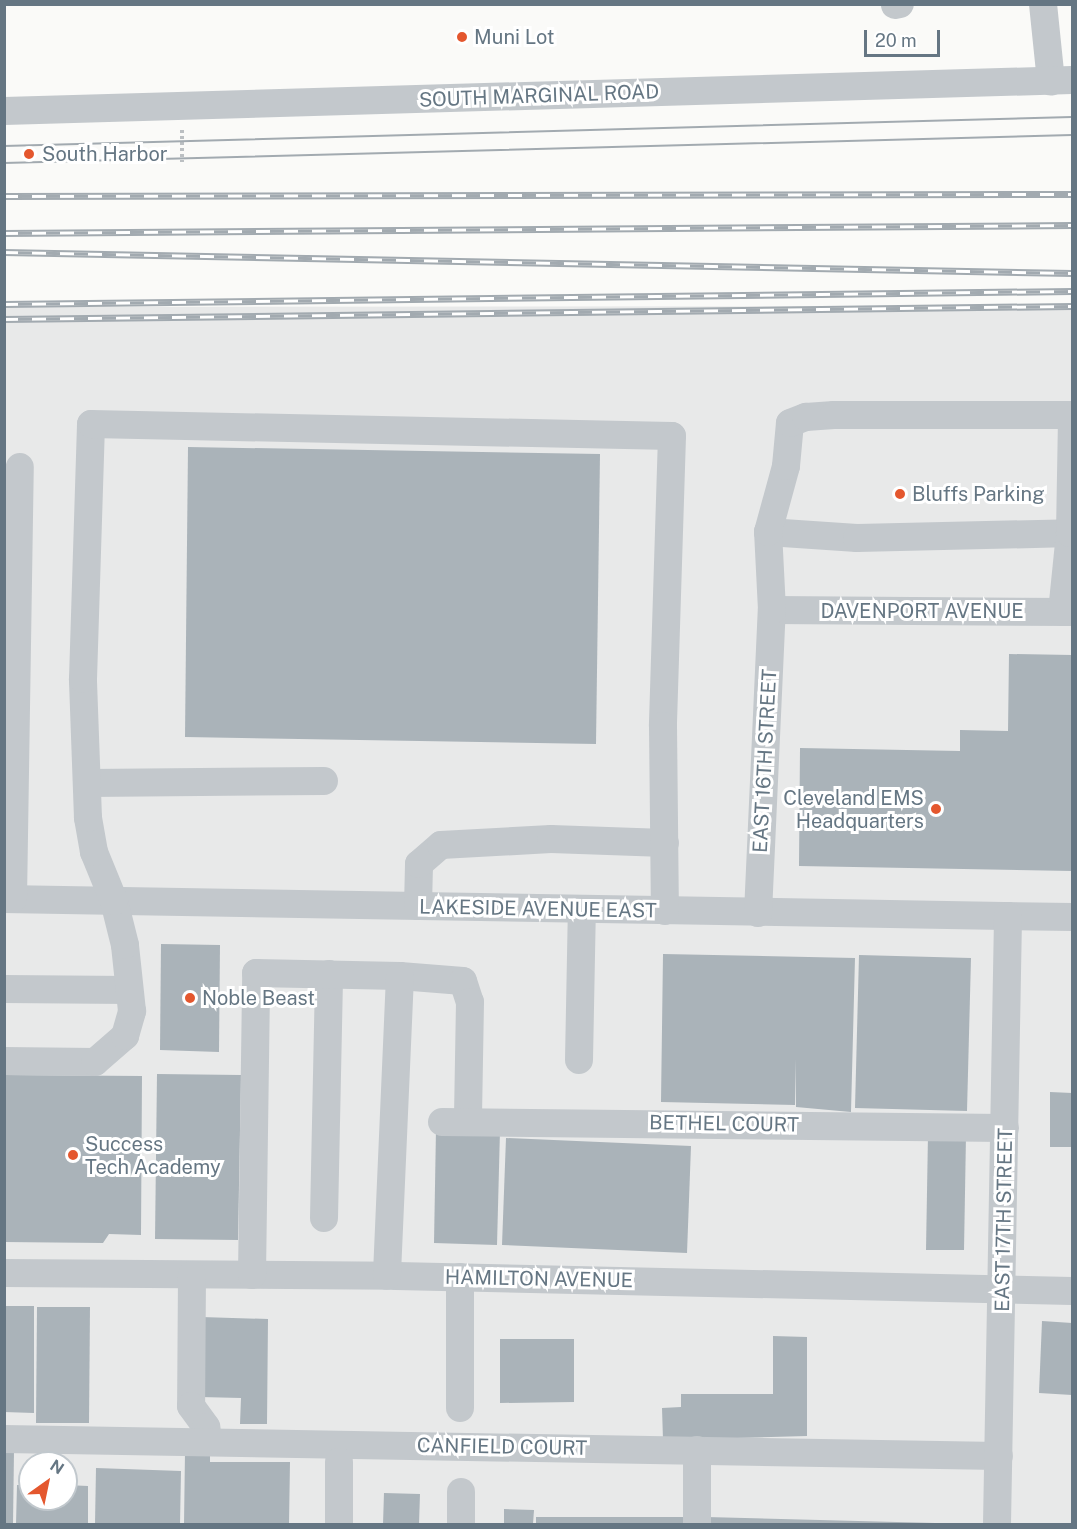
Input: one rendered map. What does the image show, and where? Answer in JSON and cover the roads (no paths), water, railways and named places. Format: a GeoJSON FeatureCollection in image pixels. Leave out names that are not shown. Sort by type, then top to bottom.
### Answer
{"type":"FeatureCollection","features":[{"type":"Feature","properties":{"kind":"street"},"geometry":{"type":"LineString","coordinates":[[894,5],[900,4]]}},
{"type":"Feature","properties":{"kind":"street"},"geometry":{"type":"LineString","coordinates":[[1043,4],[1062,81]]}},
{"type":"Feature","properties":{"kind":"street","name":"SOUTH MARGINAL ROAD"},"geometry":{"type":"LineString","coordinates":[[4,111],[1062,81]]}},
{"type":"Feature","properties":{"kind":"street"},"geometry":{"type":"LineString","coordinates":[[1067,612],[1071,533],[1072,415]]}},
{"type":"Feature","properties":{"kind":"street","name":"EAST 16TH STREET"},"geometry":{"type":"LineString","coordinates":[[758,913],[772,610],[768,532],[786,466],[790,423],[806,417],[1072,415]]}},
{"type":"Feature","properties":{"kind":"street"},"geometry":{"type":"LineString","coordinates":[[4,1061],[95,1062],[125,1035],[132,1011],[114,901],[90,836],[83,679],[90,424],[672,436],[663,715],[666,911]]}},
{"type":"Feature","properties":{"kind":"street"},"geometry":{"type":"LineString","coordinates":[[9,899],[10,779],[20,467]]}},
{"type":"Feature","properties":{"kind":"street"},"geometry":{"type":"LineString","coordinates":[[768,532],[857,537],[1071,533]]}},
{"type":"Feature","properties":{"kind":"street","name":"DAVENPORT AVENUE"},"geometry":{"type":"LineString","coordinates":[[772,610],[1067,612]]}},
{"type":"Feature","properties":{"kind":"street"},"geometry":{"type":"LineString","coordinates":[[88,783],[324,781]]}},
{"type":"Feature","properties":{"kind":"street"},"geometry":{"type":"LineString","coordinates":[[418,906],[419,864],[441,845],[550,839],[665,843]]}},
{"type":"Feature","properties":{"kind":"street","name":"LAKESIDE AVENUE EAST"},"geometry":{"type":"LineString","coordinates":[[9,899],[1072,917]]}},
{"type":"Feature","properties":{"kind":"street"},"geometry":{"type":"LineString","coordinates":[[579,1060],[582,910]]}},
{"type":"Feature","properties":{"kind":"street","name":"EAST 17TH STREET"},"geometry":{"type":"LineString","coordinates":[[997,1524],[1004,1289],[1008,916]]}},
{"type":"Feature","properties":{"kind":"street"},"geometry":{"type":"LineString","coordinates":[[252,1275],[256,973],[400,976],[387,1276]]}},
{"type":"Feature","properties":{"kind":"street"},"geometry":{"type":"LineString","coordinates":[[324,1218],[329,975]]}},
{"type":"Feature","properties":{"kind":"street","name":"BETHEL COURT"},"geometry":{"type":"LineString","coordinates":[[400,976],[463,981],[470,1002],[455,1122],[1005,1128]]}},
{"type":"Feature","properties":{"kind":"street"},"geometry":{"type":"LineString","coordinates":[[4,989],[129,990]]}},
{"type":"Feature","properties":{"kind":"street","name":"HAMILTON AVENUE"},"geometry":{"type":"LineString","coordinates":[[4,1273],[387,1276],[1072,1291]]}},
{"type":"Feature","properties":{"kind":"street"},"geometry":{"type":"LineString","coordinates":[[192,1275],[191,1406],[206,1427],[209,1442]]}},
{"type":"Feature","properties":{"kind":"street"},"geometry":{"type":"LineString","coordinates":[[460,1278],[460,1408]]}},
{"type":"Feature","properties":{"kind":"street","name":"CANFIELD COURT"},"geometry":{"type":"LineString","coordinates":[[4,1439],[999,1456]]}},
{"type":"Feature","properties":{"kind":"street"},"geometry":{"type":"LineString","coordinates":[[697,1450],[697,1524]]}},
{"type":"Feature","properties":{"kind":"street"},"geometry":{"type":"LineString","coordinates":[[339,1462],[339,1524]]}},
{"type":"Feature","properties":{"kind":"street"},"geometry":{"type":"LineString","coordinates":[[461,1492],[461,1524]]}},
{"type":"Feature","properties":{"kind":"tram line"},"geometry":{"type":"LineString","coordinates":[[4,146],[1072,117]]}},
{"type":"Feature","properties":{"kind":"tram line"},"geometry":{"type":"LineString","coordinates":[[4,163],[1072,135]]}},
{"type":"Feature","properties":{"kind":"railway"},"geometry":{"type":"LineString","coordinates":[[4,196],[1072,194]]}},
{"type":"Feature","properties":{"kind":"railway"},"geometry":{"type":"LineString","coordinates":[[4,233],[1072,225]]}},
{"type":"Feature","properties":{"kind":"railway"},"geometry":{"type":"LineString","coordinates":[[4,252],[1072,273]]}},
{"type":"Feature","properties":{"kind":"railway"},"geometry":{"type":"LineString","coordinates":[[4,304],[1072,291]]}},
{"type":"Feature","properties":{"kind":"railway"},"geometry":{"type":"LineString","coordinates":[[4,319],[1072,306]]}},
{"type":"Feature","properties":{"kind":"place","name":"Muni Lot"},"geometry":{"type":"Point","coordinates":[462,37]}},
{"type":"Feature","properties":{"kind":"place","name":"South Harbor"},"geometry":{"type":"Point","coordinates":[29,154]}},
{"type":"Feature","properties":{"kind":"place","name":"Bluffs Parking"},"geometry":{"type":"Point","coordinates":[900,494]}},
{"type":"Feature","properties":{"kind":"place","name":"Cleveland EMS Headquarters"},"geometry":{"type":"Point","coordinates":[936,809]}},
{"type":"Feature","properties":{"kind":"place","name":"Noble Beast"},"geometry":{"type":"Point","coordinates":[190,998]}},
{"type":"Feature","properties":{"kind":"place","name":"Success Tech Academy"},"geometry":{"type":"Point","coordinates":[73,1155]}}]}
